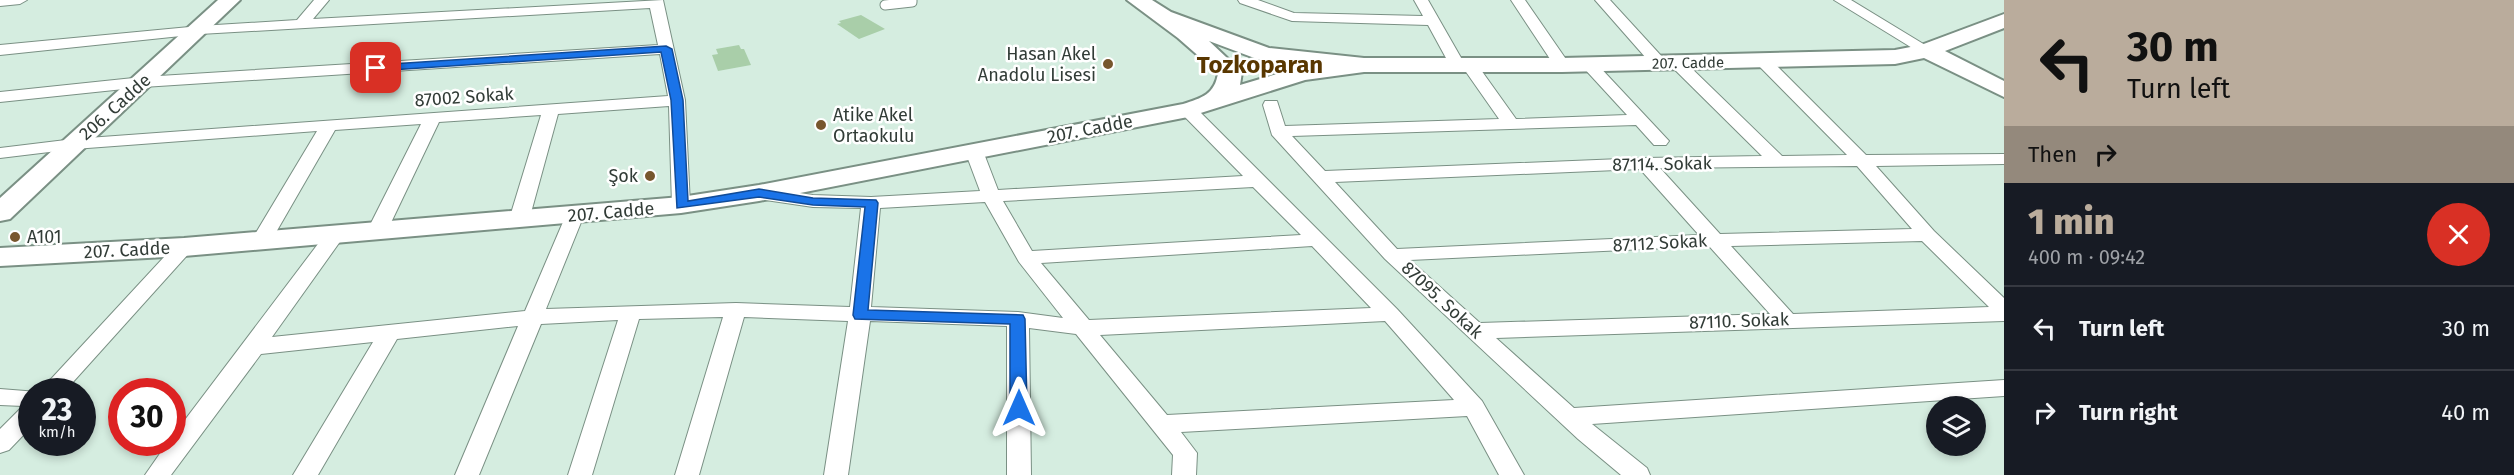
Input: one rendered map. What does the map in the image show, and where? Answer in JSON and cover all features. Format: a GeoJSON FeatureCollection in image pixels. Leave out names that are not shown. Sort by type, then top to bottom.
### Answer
{"type":"FeatureCollection","features":[{"type":"Feature","properties":{"kind":"street"},"geometry":{"type":"LineString","coordinates":[[0,2],[20,0]]}},
{"type":"Feature","properties":{"kind":"street","name":"206. Cadde"},"geometry":{"type":"LineString","coordinates":[[0,213],[230,0]]}},
{"type":"Feature","properties":{"kind":"street"},"geometry":{"type":"LineString","coordinates":[[302,23],[322,0]]}},
{"type":"Feature","properties":{"kind":"street"},"geometry":{"type":"LineString","coordinates":[[404,17],[414,0]]}},
{"type":"Feature","properties":{"kind":"street"},"geometry":{"type":"LineString","coordinates":[[1137,0],[1166,17],[1208,50],[1230,72],[1245,81],[1275,82],[1287,75],[1286,66],[1281,61],[1166,17]]}},
{"type":"Feature","properties":{"kind":"street"},"geometry":{"type":"LineString","coordinates":[[1245,0],[1292,17],[1431,21]]}},
{"type":"Feature","properties":{"kind":"street"},"geometry":{"type":"LineString","coordinates":[[1335,0],[1340,19]]}},
{"type":"Feature","properties":{"kind":"street"},"geometry":{"type":"LineString","coordinates":[[1421,0],[1431,21],[1511,124]]}},
{"type":"Feature","properties":{"kind":"street"},"geometry":{"type":"LineString","coordinates":[[1518,0],[1562,65]]}},
{"type":"Feature","properties":{"kind":"street"},"geometry":{"type":"LineString","coordinates":[[1602,0],[1776,161]]}},
{"type":"Feature","properties":{"kind":"street"},"geometry":{"type":"LineString","coordinates":[[1841,0],[1928,51],[2004,90]]}},
{"type":"Feature","properties":{"kind":"street"},"geometry":{"type":"LineString","coordinates":[[0,50],[200,30],[575,4],[657,2],[677,100],[681,206]]}},
{"type":"Feature","properties":{"kind":"street","name":"207. Cadde"},"geometry":{"type":"LineString","coordinates":[[12,256],[334,236],[681,206],[759,193],[1201,106],[1302,73],[1364,64],[1589,65],[1895,57],[1928,51],[2004,20]]}},
{"type":"Feature","properties":{"kind":"street"},"geometry":{"type":"LineString","coordinates":[[0,97],[143,82],[666,49]]}},
{"type":"Feature","properties":{"kind":"street"},"geometry":{"type":"LineString","coordinates":[[1364,64],[1245,54],[1231,58],[1227,63],[1230,72],[1228,86],[1201,106],[1258,181],[1390,314],[1474,407],[1512,475]]}},
{"type":"Feature","properties":{"kind":"street"},"geometry":{"type":"LineString","coordinates":[[1764,62],[1861,160],[1927,235],[2004,312]]}},
{"type":"Feature","properties":{"kind":"street"},"geometry":{"type":"LineString","coordinates":[[1589,65],[1660,141]]}},
{"type":"Feature","properties":{"kind":"street"},"geometry":{"type":"LineString","coordinates":[[1271,105],[1275,82]]}},
{"type":"Feature","properties":{"kind":"street","name":"87002 Sokak"},"geometry":{"type":"LineString","coordinates":[[0,153],[74,144],[677,100]]}},
{"type":"Feature","properties":{"kind":"street","name":"87095. Sokak"},"geometry":{"type":"LineString","coordinates":[[1271,105],[1278,130],[1392,255],[1569,417],[1638,475]]}},
{"type":"Feature","properties":{"kind":"street"},"geometry":{"type":"LineString","coordinates":[[519,220],[551,110]]}},
{"type":"Feature","properties":{"kind":"street"},"geometry":{"type":"LineString","coordinates":[[377,231],[432,119]]}},
{"type":"Feature","properties":{"kind":"street"},"geometry":{"type":"LineString","coordinates":[[1278,130],[1641,120]]}},
{"type":"Feature","properties":{"kind":"street"},"geometry":{"type":"LineString","coordinates":[[261,241],[329,125]]}},
{"type":"Feature","properties":{"kind":"street"},"geometry":{"type":"LineString","coordinates":[[974,151],[991,196],[1026,258],[1185,453],[1184,475]]}},
{"type":"Feature","properties":{"kind":"street","name":"87114. Sokak"},"geometry":{"type":"LineString","coordinates":[[1320,177],[1645,164],[2004,159]]}},
{"type":"Feature","properties":{"kind":"street"},"geometry":{"type":"LineString","coordinates":[[1645,164],[1786,319]]}},
{"type":"Feature","properties":{"kind":"street"},"geometry":{"type":"LineString","coordinates":[[759,193],[813,201],[872,203],[1078,189],[1258,181]]}},
{"type":"Feature","properties":{"kind":"street"},"geometry":{"type":"LineString","coordinates":[[836,475],[860,315],[872,203]]}},
{"type":"Feature","properties":{"kind":"street"},"geometry":{"type":"LineString","coordinates":[[467,475],[575,215]]}},
{"type":"Feature","properties":{"kind":"street","name":"87112 Sokak"},"geometry":{"type":"LineString","coordinates":[[1392,255],[1716,240],[1927,235]]}},
{"type":"Feature","properties":{"kind":"street"},"geometry":{"type":"LineString","coordinates":[[157,475],[334,236]]}},
{"type":"Feature","properties":{"kind":"street"},"geometry":{"type":"LineString","coordinates":[[1026,258],[1317,240]]}},
{"type":"Feature","properties":{"kind":"street"},"geometry":{"type":"LineString","coordinates":[[63,378],[184,247]]}},
{"type":"Feature","properties":{"kind":"street"},"geometry":{"type":"LineString","coordinates":[[0,276],[12,256]]}},
{"type":"Feature","properties":{"kind":"street"},"geometry":{"type":"LineString","coordinates":[[254,347],[532,316],[631,312],[736,310],[1018,319],[1084,328],[1390,314]]}},
{"type":"Feature","properties":{"kind":"street"},"geometry":{"type":"LineString","coordinates":[[687,475],[736,310]]}},
{"type":"Feature","properties":{"kind":"street"},"geometry":{"type":"LineString","coordinates":[[580,475],[631,312]]}},
{"type":"Feature","properties":{"kind":"street","name":"87110. Sokak"},"geometry":{"type":"LineString","coordinates":[[1475,331],[2004,312]]}},
{"type":"Feature","properties":{"kind":"street"},"geometry":{"type":"LineString","coordinates":[[1018,319],[1019,475]]}},
{"type":"Feature","properties":{"kind":"street"},"geometry":{"type":"LineString","coordinates":[[305,475],[390,332]]}},
{"type":"Feature","properties":{"kind":"street"},"geometry":{"type":"LineString","coordinates":[[1569,417],[2004,388]]}},
{"type":"Feature","properties":{"kind":"street"},"geometry":{"type":"LineString","coordinates":[[0,397],[18,398]]}},
{"type":"Feature","properties":{"kind":"street"},"geometry":{"type":"LineString","coordinates":[[1163,424],[1474,407]]}},
{"type":"Feature","properties":{"kind":"street"},"geometry":{"type":"LineString","coordinates":[[0,444],[18,425]]}},
{"type":"Feature","properties":{"kind":"lane"},"geometry":{"type":"LineString","coordinates":[[885,5],[912,2],[912,0]]}},
{"type":"Feature","properties":{"kind":"building"},"geometry":{"type":"Polygon","coordinates":[[[861,15],[885,29],[859,39],[837,24],[841,23],[839,21],[861,15]]]}},
{"type":"Feature","properties":{"kind":"building"},"geometry":{"type":"Polygon","coordinates":[[[739,45],[741,49],[744,49],[751,65],[718,71],[712,55],[718,54],[716,49],[739,45]]]}},
{"type":"Feature","properties":{"kind":"place","name":"Hasan Akel Anadolu Lisesi"},"geometry":{"type":"Point","coordinates":[1108,64]}},
{"type":"Feature","properties":{"kind":"place","name":"Atike Akel Ortaokulu"},"geometry":{"type":"Point","coordinates":[821,125]}},
{"type":"Feature","properties":{"kind":"place","name":"Şok"},"geometry":{"type":"Point","coordinates":[650,176]}},
{"type":"Feature","properties":{"kind":"place","name":"A101"},"geometry":{"type":"Point","coordinates":[15,237]}},
{"type":"Feature","properties":{"kind":"district","name":"Tozkoparan"},"geometry":{"type":"Point","coordinates":[1260,65]}},
{"type":"Feature","properties":{"kind":"route"},"geometry":{"type":"LineString","coordinates":[[376,68],[666,49],[677,100],[681,206],[759,193],[813,201],[872,203],[860,315],[1018,319],[1019,408]]}}]}
